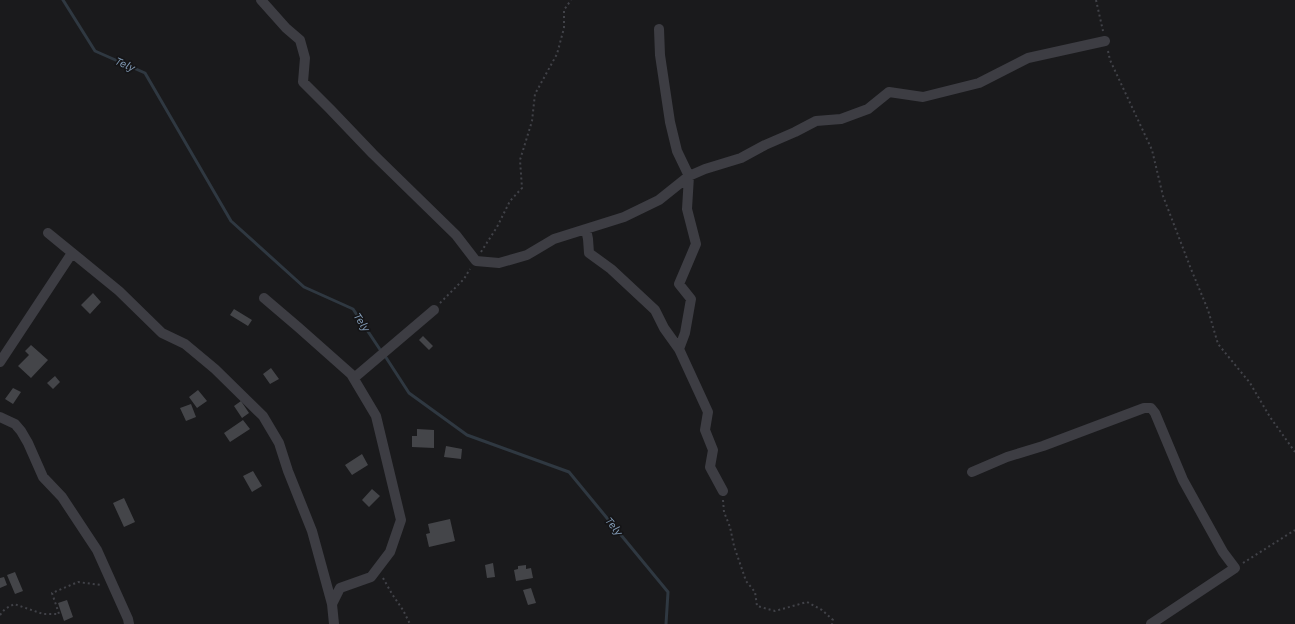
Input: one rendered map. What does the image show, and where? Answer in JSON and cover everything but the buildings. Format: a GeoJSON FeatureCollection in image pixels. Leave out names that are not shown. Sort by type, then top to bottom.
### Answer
{"type":"FeatureCollection","features":[{"type":"Feature","properties":{"kind":"street"},"geometry":{"type":"LineString","coordinates":[[261,0],[286,28],[300,40],[305,58],[303,82],[373,154],[456,235],[476,261],[499,263],[527,255],[554,239],[624,217],[659,200],[688,176],[741,158],[764,145],[816,121],[842,119],[868,109],[889,92],[923,97],[979,83],[1028,58],[1105,41]]}},
{"type":"Feature","properties":{"kind":"street"},"geometry":{"type":"LineString","coordinates":[[659,29],[660,55],[670,122],[677,151],[688,176],[687,209],[696,244],[679,284],[690,299],[685,333],[679,350]]}},
{"type":"Feature","properties":{"kind":"street"},"geometry":{"type":"LineString","coordinates":[[586,230],[589,253],[611,269],[655,310],[664,328],[679,350],[708,412],[705,430],[712,450],[710,467],[723,491]]}},
{"type":"Feature","properties":{"kind":"street"},"geometry":{"type":"LineString","coordinates":[[48,233],[118,291],[162,333],[185,344],[215,369],[263,416],[279,443],[288,471],[312,531],[332,604],[334,624]]}},
{"type":"Feature","properties":{"kind":"street"},"geometry":{"type":"LineString","coordinates":[[0,362],[72,253]]}},
{"type":"Feature","properties":{"kind":"street"},"geometry":{"type":"LineString","coordinates":[[264,298],[354,378],[376,416],[401,520],[390,552],[371,577],[340,588],[332,604]]}},
{"type":"Feature","properties":{"kind":"street"},"geometry":{"type":"LineString","coordinates":[[354,378],[434,310]]}},
{"type":"Feature","properties":{"kind":"street"},"geometry":{"type":"LineString","coordinates":[[972,472],[1007,457],[1043,446],[1144,408],[1151,408],[1155,413],[1186,486],[1223,552],[1235,568],[1151,624]]}},
{"type":"Feature","properties":{"kind":"street"},"geometry":{"type":"LineString","coordinates":[[0,417],[15,424],[21,431],[43,477],[62,497],[97,550],[129,624]]}},
{"type":"Feature","properties":{"kind":"path"},"geometry":{"type":"LineString","coordinates":[[434,310],[464,279],[497,227],[510,201],[522,188],[520,160],[532,121],[535,94],[556,54],[564,28],[564,10],[571,0]]}},
{"type":"Feature","properties":{"kind":"path"},"geometry":{"type":"LineString","coordinates":[[1096,0],[1110,60],[1152,150],[1163,196],[1188,263],[1208,310],[1218,344],[1250,383],[1270,417],[1295,452]]}},
{"type":"Feature","properties":{"kind":"path"},"geometry":{"type":"LineString","coordinates":[[723,491],[724,512],[730,527],[734,546],[746,581],[755,592],[757,606],[775,610],[807,602],[822,610],[833,620],[832,624]]}},
{"type":"Feature","properties":{"kind":"path"},"geometry":{"type":"LineString","coordinates":[[1235,568],[1295,530]]}},
{"type":"Feature","properties":{"kind":"path"},"geometry":{"type":"LineString","coordinates":[[378,568],[410,624]]}},
{"type":"Feature","properties":{"kind":"path"},"geometry":{"type":"LineString","coordinates":[[0,615],[5,609],[14,604],[43,614],[59,614],[52,593],[78,582],[101,585],[111,582]]}},
{"type":"Feature","properties":{"kind":"waterway","name":"Tely"},"geometry":{"type":"LineString","coordinates":[[63,0],[95,51],[145,73],[231,221],[304,287],[353,309],[381,351]]}},
{"type":"Feature","properties":{"kind":"waterway","name":"Tely"},"geometry":{"type":"LineString","coordinates":[[385,356],[409,393],[467,435],[569,472],[668,592],[666,624]]}}]}
